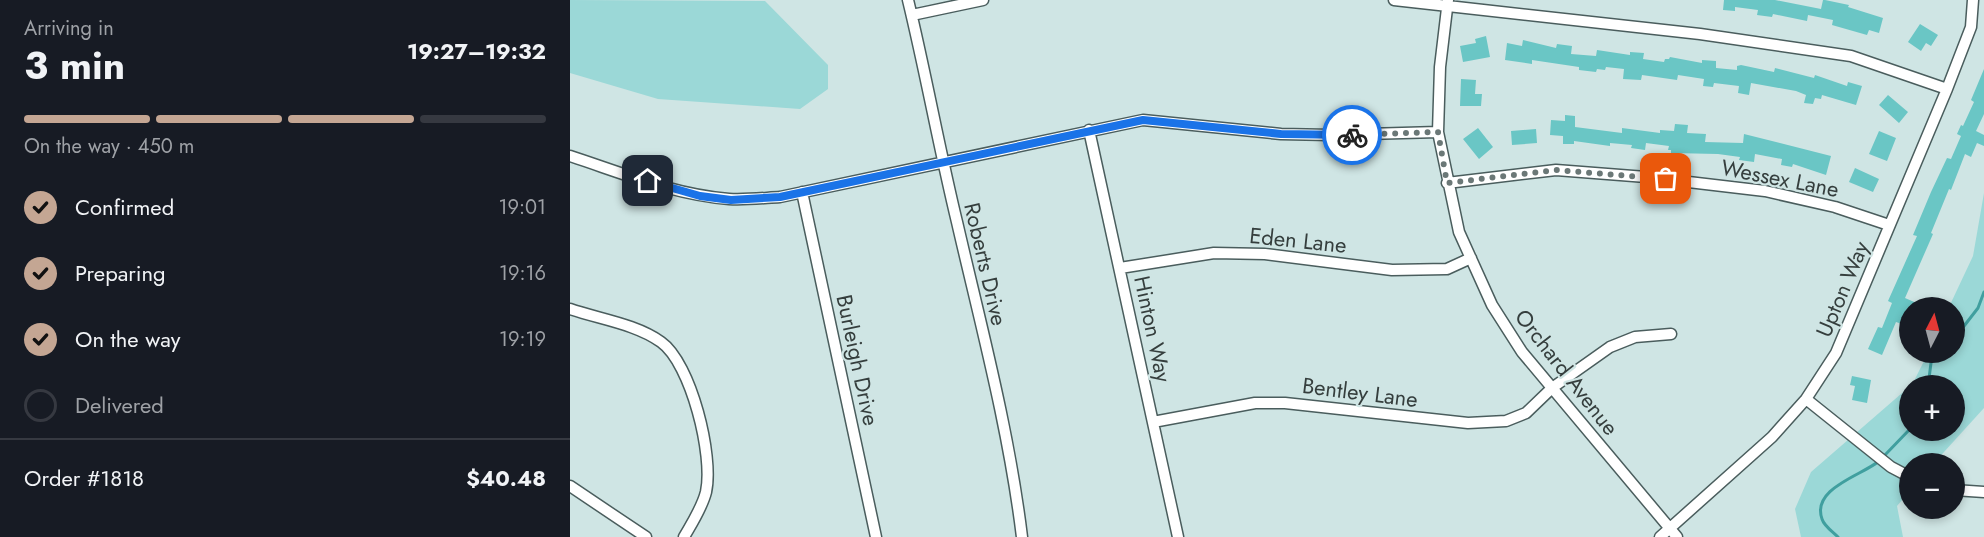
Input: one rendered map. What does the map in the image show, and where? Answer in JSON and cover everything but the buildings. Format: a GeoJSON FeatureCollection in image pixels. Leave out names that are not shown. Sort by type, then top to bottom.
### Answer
{"type":"FeatureCollection","features":[{"type":"Feature","properties":{"kind":"street","name":"Roberts Drive"},"geometry":{"type":"LineString","coordinates":[[908,0],[943,163],[998,397],[1015,482],[1022,537]]}},
{"type":"Feature","properties":{"kind":"street"},"geometry":{"type":"LineString","coordinates":[[912,15],[983,0]]}},
{"type":"Feature","properties":{"kind":"street"},"geometry":{"type":"LineString","coordinates":[[1395,0],[1448,3],[1700,34],[1851,56],[1947,89]]}},
{"type":"Feature","properties":{"kind":"street","name":"Upton Way"},"geometry":{"type":"LineString","coordinates":[[1660,537],[1673,533],[1772,437],[1806,399],[1836,353],[1947,89],[1971,27],[1973,0]]}},
{"type":"Feature","properties":{"kind":"street","name":"Orchard Avenue"},"geometry":{"type":"LineString","coordinates":[[1448,3],[1440,67],[1438,132],[1459,232],[1498,314],[1522,352],[1673,533]]}},
{"type":"Feature","properties":{"kind":"street"},"geometry":{"type":"LineString","coordinates":[[570,156],[667,188],[731,200],[780,197],[1143,120],[1281,134],[1438,132]]}},
{"type":"Feature","properties":{"kind":"street","name":"Hinton Way"},"geometry":{"type":"LineString","coordinates":[[1089,130],[1178,537]]}},
{"type":"Feature","properties":{"kind":"street","name":"Wessex Lane"},"geometry":{"type":"LineString","coordinates":[[1447,183],[1556,170],[1646,177],[1766,191],[1835,207],[1889,225]]}},
{"type":"Feature","properties":{"kind":"street","name":"Burleigh Drive"},"geometry":{"type":"LineString","coordinates":[[802,192],[876,537]]}},
{"type":"Feature","properties":{"kind":"street","name":"Eden Lane"},"geometry":{"type":"LineString","coordinates":[[1120,268],[1214,253],[1265,254],[1392,270],[1447,269],[1471,258]]}},
{"type":"Feature","properties":{"kind":"street"},"geometry":{"type":"LineString","coordinates":[[570,309],[636,330],[660,342],[674,354],[692,393],[707,471],[706,491],[698,513],[684,537]]}},
{"type":"Feature","properties":{"kind":"street","name":"Bentley Lane"},"geometry":{"type":"LineString","coordinates":[[1153,422],[1255,403],[1285,403],[1468,423],[1506,421],[1526,413],[1552,388],[1610,346],[1635,337],[1671,334]]}},
{"type":"Feature","properties":{"kind":"street"},"geometry":{"type":"LineString","coordinates":[[1806,399],[1899,471]]}},
{"type":"Feature","properties":{"kind":"street"},"geometry":{"type":"LineString","coordinates":[[570,486],[646,537]]}},
{"type":"Feature","properties":{"kind":"street"},"geometry":{"type":"LineString","coordinates":[[1965,491],[1984,492]]}},
{"type":"Feature","properties":{"kind":"shaded area"},"geometry":{"type":"Polygon","coordinates":[[[570,0],[765,1],[828,65],[828,89],[800,109],[658,99],[570,73],[570,0]]]}},
{"type":"Feature","properties":{"kind":"shaded area"},"geometry":{"type":"Polygon","coordinates":[[[1984,193],[1984,408],[1965,429],[1965,375],[1917,375],[1923,363],[1965,363],[1965,297],[1954,297],[1973,256],[1984,193]]]}},
{"type":"Feature","properties":{"kind":"shaded area"},"geometry":{"type":"Polygon","coordinates":[[[1899,396],[1899,441],[1954,441],[1943,453],[1899,453],[1899,504],[1897,506],[1903,537],[1801,537],[1795,509],[1811,472],[1899,396]]]}},
{"type":"Feature","properties":{"kind":"waterway"},"geometry":{"type":"LineString","coordinates":[[1965,325],[1978,308],[1984,292]]}},
{"type":"Feature","properties":{"kind":"waterway"},"geometry":{"type":"LineString","coordinates":[[1929,375],[1931,363]]}},
{"type":"Feature","properties":{"kind":"waterway"},"geometry":{"type":"LineString","coordinates":[[1884,456],[1899,440]]}},
{"type":"Feature","properties":{"kind":"waterway"},"geometry":{"type":"LineString","coordinates":[[1838,537],[1823,522],[1821,508],[1824,499],[1840,484],[1879,461]]}},
{"type":"Feature","properties":{"kind":"way so far"},"geometry":{"type":"LineString","coordinates":[[1352,135],[1438,132],[1447,183],[1556,170],[1666,179]]}},
{"type":"Feature","properties":{"kind":"route"},"geometry":{"type":"LineString","coordinates":[[648,181],[700,196],[731,200],[780,197],[1143,120],[1281,134],[1352,135]]}}]}
